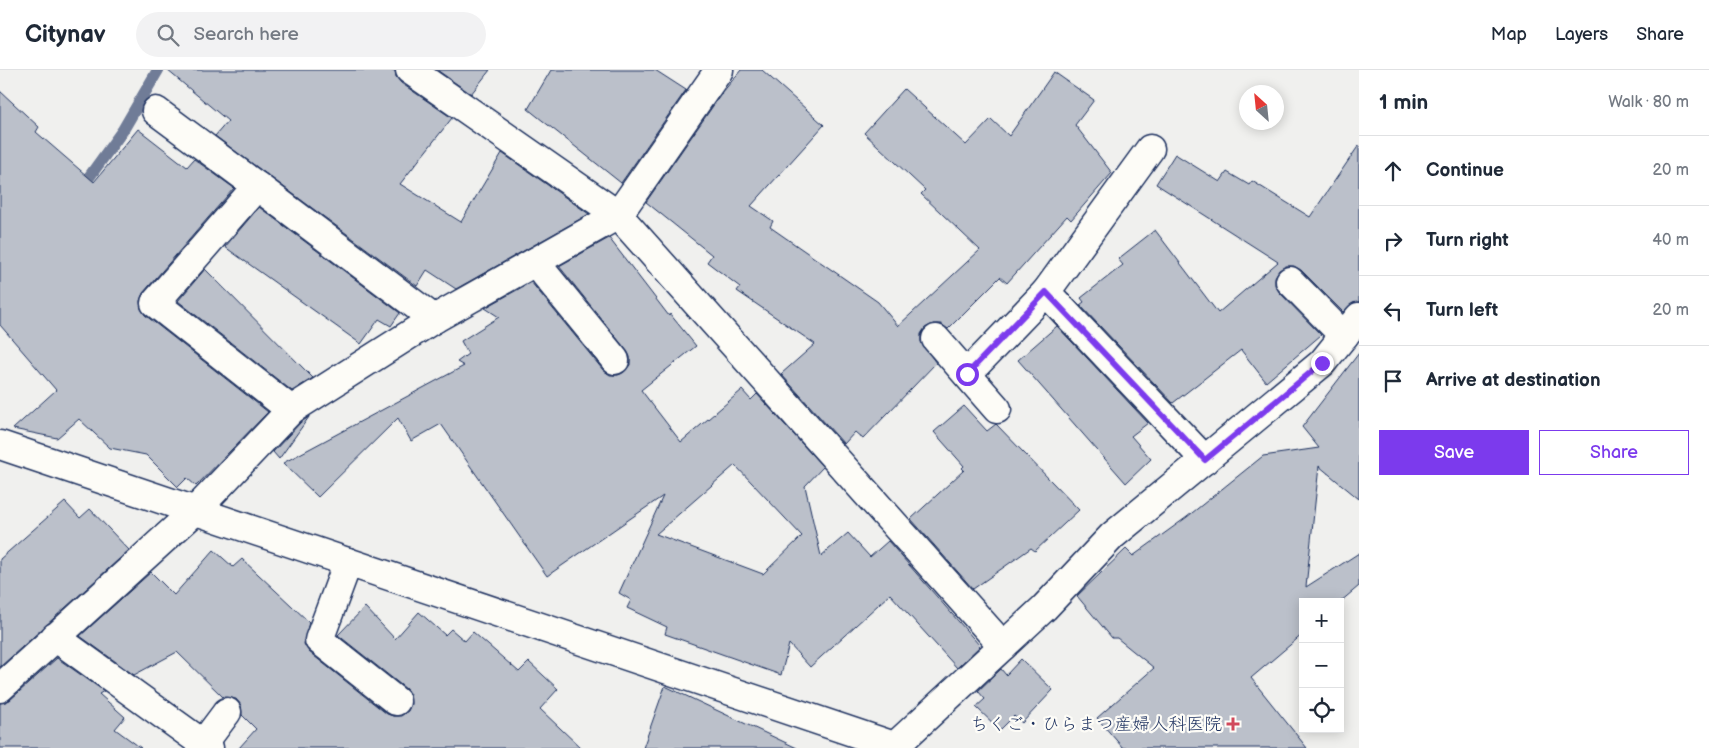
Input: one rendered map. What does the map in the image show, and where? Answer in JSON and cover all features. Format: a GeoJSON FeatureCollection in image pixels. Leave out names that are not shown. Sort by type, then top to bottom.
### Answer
{"type":"FeatureCollection","features":[{"type":"Feature","properties":{"kind":"street"},"geometry":{"type":"LineString","coordinates":[[410,70],[618,215],[1003,646]]}},
{"type":"Feature","properties":{"kind":"street"},"geometry":{"type":"LineString","coordinates":[[0,688],[196,510],[291,410],[434,318],[618,215],[719,70]]}},
{"type":"Feature","properties":{"kind":"street"},"geometry":{"type":"LineString","coordinates":[[156,111],[434,318]]}},
{"type":"Feature","properties":{"kind":"street"},"geometry":{"type":"LineString","coordinates":[[967,374],[1046,292],[1150,149]]}},
{"type":"Feature","properties":{"kind":"street"},"geometry":{"type":"LineString","coordinates":[[257,186],[155,303],[291,410]]}},
{"type":"Feature","properties":{"kind":"street"},"geometry":{"type":"LineString","coordinates":[[535,262],[615,360]]}},
{"type":"Feature","properties":{"kind":"street"},"geometry":{"type":"LineString","coordinates":[[4,453],[196,510],[897,747],[1044,608],[1112,536],[1322,363],[1351,327],[1290,280]]}},
{"type":"Feature","properties":{"kind":"street"},"geometry":{"type":"LineString","coordinates":[[1046,292],[1205,460]]}},
{"type":"Feature","properties":{"kind":"street"},"geometry":{"type":"LineString","coordinates":[[936,339],[997,409]]}},
{"type":"Feature","properties":{"kind":"street"},"geometry":{"type":"LineString","coordinates":[[348,562],[319,640],[396,701]]}},
{"type":"Feature","properties":{"kind":"street"},"geometry":{"type":"LineString","coordinates":[[55,637],[206,746],[227,712]]}},
{"type":"Feature","properties":{"kind":"building"},"geometry":{"type":"Polygon","coordinates":[[[167,70],[395,70],[396,77],[401,83],[452,118],[400,184],[461,222],[502,153],[589,214],[456,289],[427,270],[417,286],[215,136],[228,121],[167,70]]]}},
{"type":"Feature","properties":{"kind":"building"},"geometry":{"type":"Polygon","coordinates":[[[437,70],[490,70],[471,94],[437,70]]]}},
{"type":"Feature","properties":{"kind":"building"},"geometry":{"type":"Polygon","coordinates":[[[551,70],[655,70],[686,90],[621,183],[528,109],[551,70]]]}},
{"type":"Feature","properties":{"kind":"building"},"geometry":{"type":"Polygon","coordinates":[[[741,70],[762,70],[824,125],[751,206],[773,221],[770,227],[878,302],[898,326],[980,250],[921,194],[925,190],[864,133],[904,89],[966,145],[991,119],[1009,136],[1054,72],[1094,100],[1075,125],[1112,173],[1071,220],[1067,216],[1007,283],[1000,277],[948,329],[941,324],[933,324],[925,328],[921,334],[921,342],[936,363],[863,439],[855,432],[844,444],[781,374],[815,344],[737,291],[740,287],[707,262],[712,255],[646,202],[722,93],[741,70]]]}},
{"type":"Feature","properties":{"kind":"building"},"geometry":{"type":"Polygon","coordinates":[[[0,91],[39,127],[36,132],[94,182],[138,129],[187,167],[194,159],[234,188],[143,293],[140,301],[141,309],[145,315],[268,412],[196,486],[187,478],[178,487],[146,455],[110,448],[79,419],[57,438],[13,429],[56,390],[0,325],[0,91]]]}},
{"type":"Feature","properties":{"kind":"building"},"geometry":{"type":"Polygon","coordinates":[[[1359,145],[1359,302],[1353,303],[1343,312],[1301,270],[1294,266],[1286,266],[1279,270],[1275,277],[1275,285],[1279,292],[1321,335],[1266,382],[1241,350],[1173,403],[1080,305],[1084,302],[1081,298],[1123,265],[1118,259],[1155,230],[1218,313],[1278,262],[1156,184],[1175,154],[1220,182],[1227,172],[1249,185],[1252,181],[1310,217],[1359,145]]]}},
{"type":"Feature","properties":{"kind":"building"},"geometry":{"type":"Polygon","coordinates":[[[259,207],[400,313],[391,326],[379,319],[361,344],[225,247],[259,207]]]}},
{"type":"Feature","properties":{"kind":"building"},"geometry":{"type":"Polygon","coordinates":[[[609,238],[669,316],[670,314],[696,346],[641,390],[681,442],[742,390],[751,400],[757,394],[823,467],[805,486],[821,556],[848,533],[870,557],[888,541],[980,646],[957,668],[890,594],[810,667],[789,644],[781,675],[665,634],[667,627],[627,608],[631,600],[619,593],[663,496],[547,576],[441,424],[411,441],[398,418],[318,497],[283,463],[464,366],[457,362],[468,354],[461,341],[499,317],[485,308],[531,282],[603,370],[610,375],[618,375],[624,372],[630,365],[630,357],[627,351],[559,266],[609,238]],[[735,465],[656,534],[763,574],[802,536],[735,465]]]}},
{"type":"Feature","properties":{"kind":"building"},"geometry":{"type":"Polygon","coordinates":[[[205,269],[313,378],[292,391],[178,301],[205,269]]]}},
{"type":"Feature","properties":{"kind":"building"},"geometry":{"type":"Polygon","coordinates":[[[1057,326],[1148,423],[1131,436],[1151,459],[1126,483],[1018,360],[1057,326]]]}},
{"type":"Feature","properties":{"kind":"building"},"geometry":{"type":"Polygon","coordinates":[[[1359,353],[1359,499],[1319,466],[1306,587],[1359,553],[1359,586],[1344,599],[1299,598],[1299,637],[1251,678],[1307,748],[1123,748],[1097,718],[1154,668],[1117,638],[1112,638],[1077,596],[1126,549],[1133,556],[1187,517],[1263,456],[1319,448],[1302,427],[1359,353]]]}},
{"type":"Feature","properties":{"kind":"building"},"geometry":{"type":"Polygon","coordinates":[[[964,406],[987,431],[996,424],[1079,510],[1035,551],[1031,548],[973,589],[911,519],[964,470],[962,468],[964,466],[934,432],[964,406]]]}},
{"type":"Feature","properties":{"kind":"building"},"geometry":{"type":"Polygon","coordinates":[[[309,417],[279,459],[273,452],[301,422],[309,417]]]}},
{"type":"Feature","properties":{"kind":"building"},"geometry":{"type":"Polygon","coordinates":[[[65,502],[80,518],[90,509],[129,550],[0,667],[0,559],[65,502]]]}},
{"type":"Feature","properties":{"kind":"building"},"geometry":{"type":"Polygon","coordinates":[[[214,550],[233,567],[242,559],[309,622],[304,644],[309,652],[387,714],[401,716],[408,711],[411,704],[410,695],[406,689],[338,635],[365,607],[395,639],[419,612],[445,635],[451,629],[465,641],[473,632],[519,672],[529,662],[558,689],[540,709],[581,748],[239,748],[256,729],[242,715],[241,705],[236,699],[223,697],[177,652],[134,675],[80,636],[151,572],[174,595],[214,550]]]}},
{"type":"Feature","properties":{"kind":"building"},"geometry":{"type":"Polygon","coordinates":[[[57,658],[104,691],[99,694],[125,717],[115,729],[141,748],[0,748],[0,703],[10,700],[57,658]]]}},
{"type":"Feature","properties":{"kind":"building"},"geometry":{"type":"Polygon","coordinates":[[[1021,659],[1053,690],[1022,723],[1014,716],[1000,730],[976,707],[985,699],[978,691],[1001,669],[1006,675],[1021,659]]]}},
{"type":"Feature","properties":{"kind":"building"},"geometry":{"type":"Polygon","coordinates":[[[665,686],[797,748],[643,748],[665,686]]]}},
{"type":"Feature","properties":{"kind":"waterway"},"geometry":{"type":"LineString","coordinates":[[79,191],[123,130],[158,70]]}},
{"type":"Feature","properties":{"kind":"place","name":"ちくご・ひらまつ産婦人科医院"},"geometry":{"type":"Point","coordinates":[1233,724]}},
{"type":"Feature","properties":{"kind":"route"},"geometry":{"type":"LineString","coordinates":[[967,374],[1046,292],[1205,460],[1322,363]]}}]}
